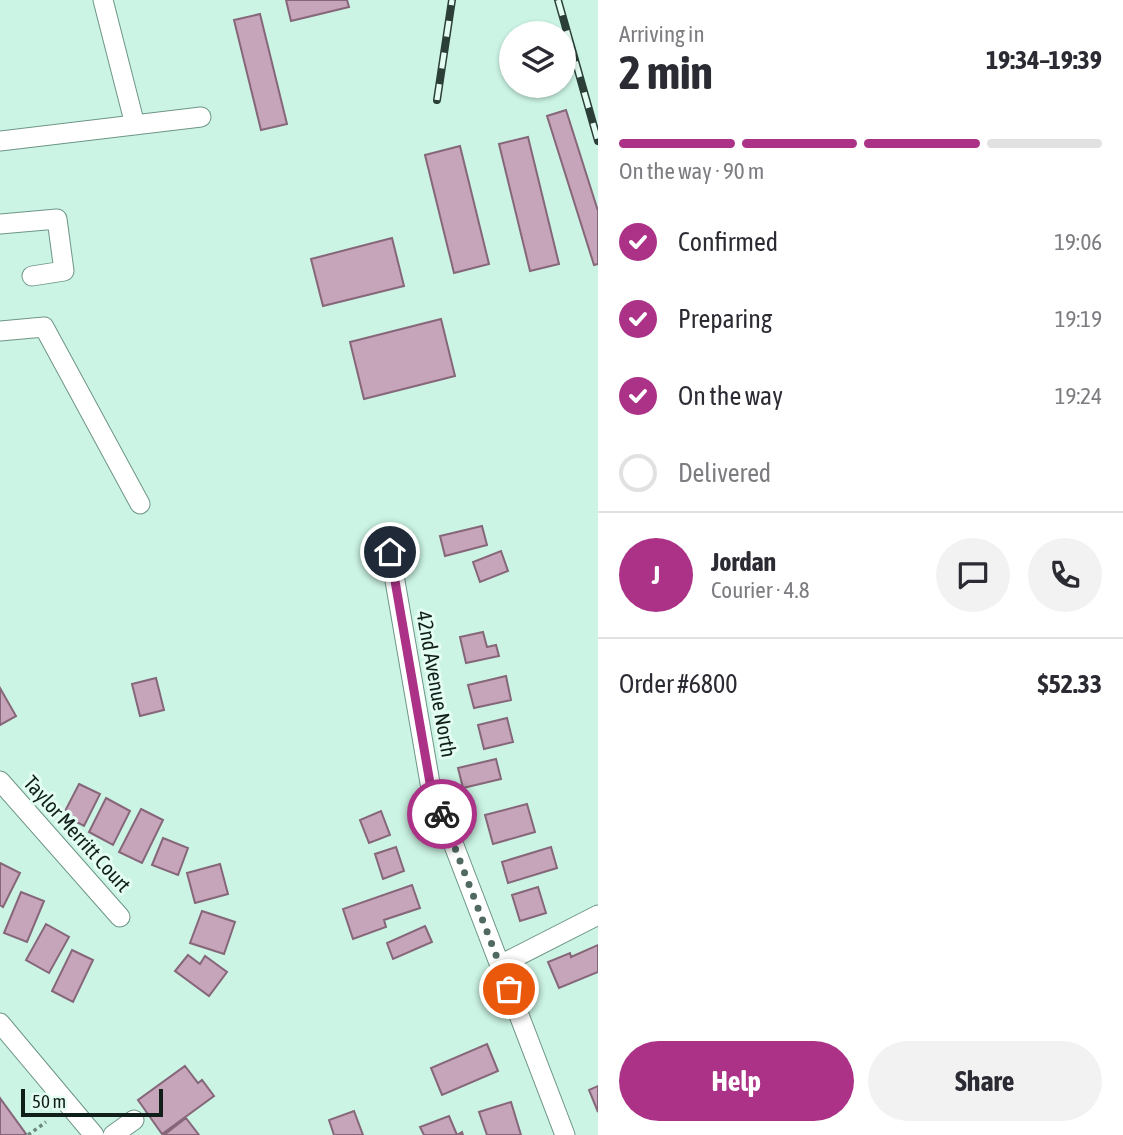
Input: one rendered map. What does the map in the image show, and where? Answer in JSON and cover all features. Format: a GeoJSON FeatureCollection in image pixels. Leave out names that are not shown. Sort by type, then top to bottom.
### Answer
{"type":"FeatureCollection","features":[{"type":"Feature","properties":{"kind":"street"},"geometry":{"type":"LineString","coordinates":[[103,0],[135,125]]}},
{"type":"Feature","properties":{"kind":"street"},"geometry":{"type":"LineString","coordinates":[[0,141],[201,117]]}},
{"type":"Feature","properties":{"kind":"street"},"geometry":{"type":"LineString","coordinates":[[0,224],[57,219],[64,271],[32,276]]}},
{"type":"Feature","properties":{"kind":"street"},"geometry":{"type":"LineString","coordinates":[[0,331],[44,327],[140,503]]}},
{"type":"Feature","properties":{"kind":"street","name":"42nd Avenue North"},"geometry":{"type":"LineString","coordinates":[[390,552],[430,783],[565,1135]]}},
{"type":"Feature","properties":{"kind":"street","name":"Taylor Merritt Court"},"geometry":{"type":"LineString","coordinates":[[0,781],[120,917]]}},
{"type":"Feature","properties":{"kind":"street"},"geometry":{"type":"LineString","coordinates":[[500,965],[598,915]]}},
{"type":"Feature","properties":{"kind":"street"},"geometry":{"type":"LineString","coordinates":[[0,1023],[94,1135]]}},
{"type":"Feature","properties":{"kind":"street"},"geometry":{"type":"LineString","coordinates":[[113,1135],[134,1120]]}},
{"type":"Feature","properties":{"kind":"path"},"geometry":{"type":"LineString","coordinates":[[29,1135],[46,1122]]}},
{"type":"Feature","properties":{"kind":"building"},"geometry":{"type":"Polygon","coordinates":[[[286,0],[347,0],[349,7],[291,21],[286,0]]]}},
{"type":"Feature","properties":{"kind":"building"},"geometry":{"type":"Polygon","coordinates":[[[260,14],[287,124],[261,130],[234,20],[260,14]]]}},
{"type":"Feature","properties":{"kind":"building"},"geometry":{"type":"Polygon","coordinates":[[[566,110],[598,211],[598,264],[594,265],[547,116],[566,110]]]}},
{"type":"Feature","properties":{"kind":"building"},"geometry":{"type":"Polygon","coordinates":[[[528,137],[559,264],[530,271],[499,144],[528,137]]]}},
{"type":"Feature","properties":{"kind":"building"},"geometry":{"type":"Polygon","coordinates":[[[460,146],[489,264],[454,273],[425,155],[460,146]]]}},
{"type":"Feature","properties":{"kind":"building"},"geometry":{"type":"Polygon","coordinates":[[[392,238],[404,286],[323,306],[311,259],[392,238]]]}},
{"type":"Feature","properties":{"kind":"building"},"geometry":{"type":"Polygon","coordinates":[[[441,319],[455,376],[364,399],[350,342],[441,319]]]}},
{"type":"Feature","properties":{"kind":"building"},"geometry":{"type":"Polygon","coordinates":[[[482,526],[487,545],[445,556],[440,536],[482,526]]]}},
{"type":"Feature","properties":{"kind":"building"},"geometry":{"type":"Polygon","coordinates":[[[501,551],[508,571],[480,582],[473,562],[501,551]]]}},
{"type":"Feature","properties":{"kind":"building"},"geometry":{"type":"Polygon","coordinates":[[[483,632],[487,647],[496,645],[499,656],[466,663],[460,637],[483,632]]]}},
{"type":"Feature","properties":{"kind":"building"},"geometry":{"type":"Polygon","coordinates":[[[506,676],[511,700],[474,708],[468,685],[506,676]]]}},
{"type":"Feature","properties":{"kind":"building"},"geometry":{"type":"Polygon","coordinates":[[[156,678],[164,710],[140,716],[132,684],[156,678]]]}},
{"type":"Feature","properties":{"kind":"building"},"geometry":{"type":"Polygon","coordinates":[[[0,688],[16,716],[0,725],[0,688]]]}},
{"type":"Feature","properties":{"kind":"building"},"geometry":{"type":"Polygon","coordinates":[[[507,718],[513,742],[484,749],[478,725],[507,718]]]}},
{"type":"Feature","properties":{"kind":"building"},"geometry":{"type":"Polygon","coordinates":[[[496,759],[501,779],[463,788],[458,768],[496,759]]]}},
{"type":"Feature","properties":{"kind":"building"},"geometry":{"type":"Polygon","coordinates":[[[79,784],[100,794],[84,826],[63,815],[79,784]]]}},
{"type":"Feature","properties":{"kind":"building"},"geometry":{"type":"Polygon","coordinates":[[[106,798],[130,811],[113,845],[89,832],[106,798]]]}},
{"type":"Feature","properties":{"kind":"building"},"geometry":{"type":"Polygon","coordinates":[[[527,804],[535,832],[493,844],[485,815],[527,804]]]}},
{"type":"Feature","properties":{"kind":"building"},"geometry":{"type":"Polygon","coordinates":[[[141,809],[163,820],[142,863],[119,852],[141,809]]]}},
{"type":"Feature","properties":{"kind":"building"},"geometry":{"type":"Polygon","coordinates":[[[381,811],[390,835],[369,843],[360,820],[381,811]]]}},
{"type":"Feature","properties":{"kind":"building"},"geometry":{"type":"Polygon","coordinates":[[[163,838],[188,848],[178,875],[152,865],[163,838]]]}},
{"type":"Feature","properties":{"kind":"building"},"geometry":{"type":"Polygon","coordinates":[[[396,847],[404,871],[383,879],[375,854],[396,847]]]}},
{"type":"Feature","properties":{"kind":"building"},"geometry":{"type":"Polygon","coordinates":[[[551,847],[557,868],[508,883],[502,862],[551,847]]]}},
{"type":"Feature","properties":{"kind":"building"},"geometry":{"type":"Polygon","coordinates":[[[0,863],[20,873],[3,907],[0,905],[0,863]]]}},
{"type":"Feature","properties":{"kind":"building"},"geometry":{"type":"Polygon","coordinates":[[[220,864],[228,894],[195,903],[187,873],[220,864]]]}},
{"type":"Feature","properties":{"kind":"building"},"geometry":{"type":"Polygon","coordinates":[[[412,885],[420,908],[384,920],[386,927],[353,939],[343,909],[412,885]]]}},
{"type":"Feature","properties":{"kind":"building"},"geometry":{"type":"Polygon","coordinates":[[[538,887],[546,913],[520,921],[512,895],[538,887]]]}},
{"type":"Feature","properties":{"kind":"building"},"geometry":{"type":"Polygon","coordinates":[[[21,892],[44,901],[27,942],[4,933],[21,892]]]}},
{"type":"Feature","properties":{"kind":"building"},"geometry":{"type":"Polygon","coordinates":[[[202,911],[235,922],[224,954],[190,943],[202,911]]]}},
{"type":"Feature","properties":{"kind":"building"},"geometry":{"type":"Polygon","coordinates":[[[46,924],[69,937],[49,973],[26,960],[46,924]]]}},
{"type":"Feature","properties":{"kind":"building"},"geometry":{"type":"Polygon","coordinates":[[[425,926],[432,942],[393,959],[387,943],[425,926]]]}},
{"type":"Feature","properties":{"kind":"building"},"geometry":{"type":"Polygon","coordinates":[[[598,945],[598,972],[559,988],[548,962],[570,953],[571,957],[598,945]]]}},
{"type":"Feature","properties":{"kind":"building"},"geometry":{"type":"Polygon","coordinates":[[[72,950],[93,960],[73,1002],[52,991],[72,950]]]}},
{"type":"Feature","properties":{"kind":"building"},"geometry":{"type":"Polygon","coordinates":[[[188,955],[200,964],[205,956],[227,972],[209,996],[175,971],[188,955]]]}},
{"type":"Feature","properties":{"kind":"building"},"geometry":{"type":"Polygon","coordinates":[[[487,1044],[498,1071],[442,1095],[431,1068],[487,1044]]]}},
{"type":"Feature","properties":{"kind":"building"},"geometry":{"type":"Polygon","coordinates":[[[185,1066],[198,1083],[202,1080],[214,1096],[162,1134],[138,1100],[185,1066]]]}},
{"type":"Feature","properties":{"kind":"building"},"geometry":{"type":"Polygon","coordinates":[[[598,1086],[598,1112],[589,1090],[598,1086]]]}},
{"type":"Feature","properties":{"kind":"building"},"geometry":{"type":"Polygon","coordinates":[[[0,1098],[26,1134],[0,1135],[0,1098]]]}},
{"type":"Feature","properties":{"kind":"building"},"geometry":{"type":"Polygon","coordinates":[[[511,1102],[521,1135],[487,1135],[479,1112],[511,1102]]]}},
{"type":"Feature","properties":{"kind":"building"},"geometry":{"type":"Polygon","coordinates":[[[354,1111],[363,1135],[334,1135],[329,1120],[354,1111]]]}},
{"type":"Feature","properties":{"kind":"building"},"geometry":{"type":"Polygon","coordinates":[[[449,1116],[457,1135],[424,1135],[420,1127],[449,1116]]]}},
{"type":"Feature","properties":{"kind":"building"},"geometry":{"type":"Polygon","coordinates":[[[186,1118],[199,1135],[164,1135],[186,1118]]]}},
{"type":"Feature","properties":{"kind":"railway"},"geometry":{"type":"LineString","coordinates":[[437,100],[452,0]]}},
{"type":"Feature","properties":{"kind":"railway"},"geometry":{"type":"LineString","coordinates":[[558,0],[598,141]]}},
{"type":"Feature","properties":{"kind":"way so far"},"geometry":{"type":"LineString","coordinates":[[442,814],[509,989]]}},
{"type":"Feature","properties":{"kind":"route"},"geometry":{"type":"LineString","coordinates":[[390,552],[430,783],[442,814]]}}]}
